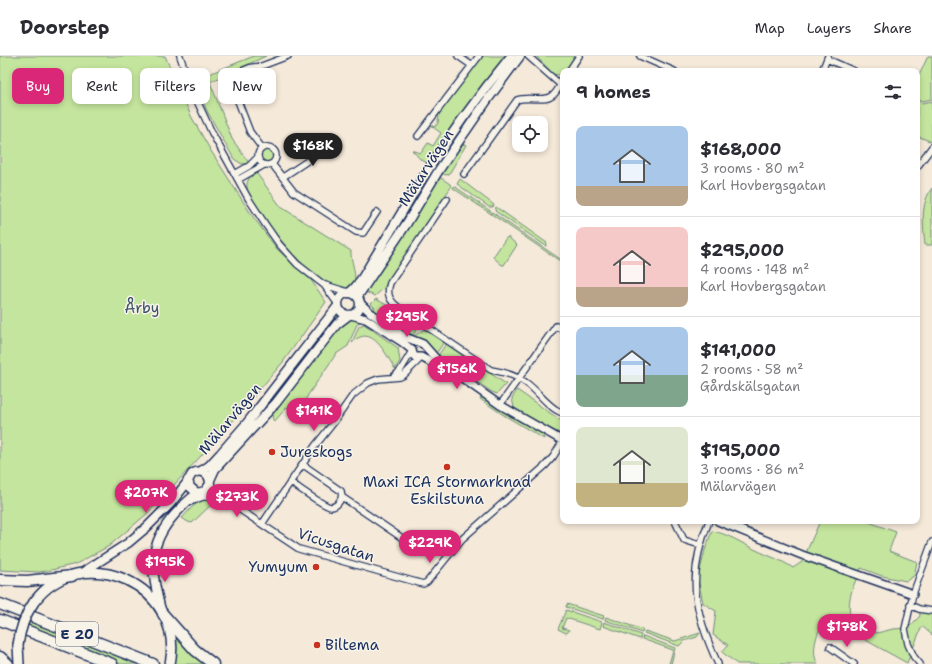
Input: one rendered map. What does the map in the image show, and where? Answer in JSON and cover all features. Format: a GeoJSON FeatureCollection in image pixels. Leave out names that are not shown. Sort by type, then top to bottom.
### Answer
{"type":"FeatureCollection","features":[{"type":"Feature","properties":{"kind":"highway"},"geometry":{"type":"LineString","coordinates":[[0,580],[27,581],[76,575]]}},
{"type":"Feature","properties":{"kind":"highway","name":"E 20"},"geometry":{"type":"LineString","coordinates":[[0,604],[153,664]]}},
{"type":"Feature","properties":{"kind":"highway"},"geometry":{"type":"LineString","coordinates":[[162,612],[194,650],[213,664]]}},
{"type":"Feature","properties":{"kind":"highway","name":"E 20"},"geometry":{"type":"LineString","coordinates":[[0,620],[112,664]]}},
{"type":"Feature","properties":{"kind":"highway"},"geometry":{"type":"LineString","coordinates":[[0,656],[8,664]]}},
{"type":"Feature","properties":{"kind":"main road","name":"Mälarvägen"},"geometry":{"type":"LineString","coordinates":[[354,296],[356,287],[442,149],[476,100],[511,56]]}},
{"type":"Feature","properties":{"kind":"main road","name":"Mälarvägen"},"geometry":{"type":"LineString","coordinates":[[354,296],[407,223],[439,170],[520,56]]}},
{"type":"Feature","properties":{"kind":"main road"},"geometry":{"type":"LineString","coordinates":[[341,295],[354,296],[358,310],[350,315],[343,314],[337,305],[341,295]]}},
{"type":"Feature","properties":{"kind":"main road","name":"Mälarvägen"},"geometry":{"type":"LineString","coordinates":[[201,471],[210,464],[242,428],[337,305]]}},
{"type":"Feature","properties":{"kind":"main road","name":"Mälarvägen"},"geometry":{"type":"LineString","coordinates":[[210,481],[215,469],[276,403],[337,324],[350,315]]}},
{"type":"Feature","properties":{"kind":"main road"},"geometry":{"type":"LineString","coordinates":[[76,575],[128,543],[147,527],[170,504],[192,474],[201,471],[208,475],[210,481],[208,489],[191,497],[172,518],[162,532],[155,547],[152,564],[153,576],[162,612]]}},
{"type":"Feature","properties":{"kind":"main road"},"geometry":{"type":"LineString","coordinates":[[188,480],[191,489],[195,492],[201,492]]}},
{"type":"Feature","properties":{"kind":"main road"},"geometry":{"type":"LineString","coordinates":[[19,664],[18,645],[20,630],[29,609],[34,602],[47,589],[60,581],[76,575],[92,572],[120,576],[137,585],[152,598],[162,612],[170,629],[172,646],[170,664]]}},
{"type":"Feature","properties":{"kind":"street"},"geometry":{"type":"LineString","coordinates":[[180,56],[198,104],[212,133],[248,198],[279,244],[297,264],[324,285],[354,296],[371,313],[405,337],[423,344],[438,361],[500,405],[560,439]]}},
{"type":"Feature","properties":{"kind":"street"},"geometry":{"type":"LineString","coordinates":[[262,148],[250,132],[231,83],[232,79],[239,73],[255,67],[260,67],[288,56]]}},
{"type":"Feature","properties":{"kind":"street"},"geometry":{"type":"LineString","coordinates":[[458,56],[471,65]]}},
{"type":"Feature","properties":{"kind":"street"},"geometry":{"type":"LineString","coordinates":[[418,136],[428,125],[479,56]]}},
{"type":"Feature","properties":{"kind":"street"},"geometry":{"type":"LineString","coordinates":[[528,56],[560,82]]}},
{"type":"Feature","properties":{"kind":"street"},"geometry":{"type":"LineString","coordinates":[[571,68],[579,56]]}},
{"type":"Feature","properties":{"kind":"street"},"geometry":{"type":"LineString","coordinates":[[640,56],[667,68]]}},
{"type":"Feature","properties":{"kind":"street"},"geometry":{"type":"LineString","coordinates":[[823,68],[828,57],[848,68]]}},
{"type":"Feature","properties":{"kind":"street"},"geometry":{"type":"LineString","coordinates":[[464,174],[517,100],[526,98],[550,98],[560,87]]}},
{"type":"Feature","properties":{"kind":"street"},"geometry":{"type":"LineString","coordinates":[[283,177],[333,144]]}},
{"type":"Feature","properties":{"kind":"street"},"geometry":{"type":"LineString","coordinates":[[237,176],[258,157],[262,148],[268,147],[275,150],[276,157],[272,164]]}},
{"type":"Feature","properties":{"kind":"street"},"geometry":{"type":"LineString","coordinates":[[920,163],[932,147]]}},
{"type":"Feature","properties":{"kind":"street"},"geometry":{"type":"LineString","coordinates":[[258,157],[260,162],[264,165]]}},
{"type":"Feature","properties":{"kind":"street"},"geometry":{"type":"LineString","coordinates":[[237,176],[264,165],[272,164]]}},
{"type":"Feature","properties":{"kind":"street"},"geometry":{"type":"LineString","coordinates":[[272,164],[294,192],[356,232],[363,233],[377,212]]}},
{"type":"Feature","properties":{"kind":"street"},"geometry":{"type":"LineString","coordinates":[[447,199],[390,283],[388,292],[391,302],[490,370],[503,372],[528,384],[554,408],[560,411]]}},
{"type":"Feature","properties":{"kind":"street"},"geometry":{"type":"LineString","coordinates":[[324,285],[337,305]]}},
{"type":"Feature","properties":{"kind":"street"},"geometry":{"type":"LineString","coordinates":[[350,315],[366,319],[402,342],[412,351],[415,357],[421,358],[436,365],[488,400],[500,405]]}},
{"type":"Feature","properties":{"kind":"street"},"geometry":{"type":"LineString","coordinates":[[500,405],[520,379],[556,326],[560,328]]}},
{"type":"Feature","properties":{"kind":"street"},"geometry":{"type":"LineString","coordinates":[[393,377],[400,371],[412,351],[413,346],[419,342]]}},
{"type":"Feature","properties":{"kind":"street"},"geometry":{"type":"LineString","coordinates":[[262,524],[302,464],[353,395],[368,383],[378,379],[404,375],[426,354],[426,347]]}},
{"type":"Feature","properties":{"kind":"street","name":"Vicusgatan"},"geometry":{"type":"LineString","coordinates":[[210,481],[213,488],[221,497],[299,549],[416,583],[425,584],[462,539],[545,466],[560,446]]}},
{"type":"Feature","properties":{"kind":"street"},"geometry":{"type":"LineString","coordinates":[[290,482],[328,506],[336,506],[342,497],[341,491],[302,464]]}},
{"type":"Feature","properties":{"kind":"street","name":"Vicusgatan"},"geometry":{"type":"LineString","coordinates":[[201,492],[221,497]]}},
{"type":"Feature","properties":{"kind":"street"},"geometry":{"type":"LineString","coordinates":[[185,504],[203,497],[221,497]]}},
{"type":"Feature","properties":{"kind":"street"},"geometry":{"type":"LineString","coordinates":[[342,497],[408,542]]}},
{"type":"Feature","properties":{"kind":"street"},"geometry":{"type":"LineString","coordinates":[[676,524],[684,540],[700,545]]}},
{"type":"Feature","properties":{"kind":"street"},"geometry":{"type":"LineString","coordinates":[[708,524],[700,545],[696,576],[698,606],[706,637],[718,664]]}},
{"type":"Feature","properties":{"kind":"street"},"geometry":{"type":"LineString","coordinates":[[725,524],[802,555],[913,594]]}},
{"type":"Feature","properties":{"kind":"street"},"geometry":{"type":"LineString","coordinates":[[920,664],[914,657],[906,637],[905,628],[913,594],[932,542]]}},
{"type":"Feature","properties":{"kind":"street"},"geometry":{"type":"LineString","coordinates":[[910,605],[919,609],[932,611]]}},
{"type":"Feature","properties":{"kind":"street"},"geometry":{"type":"LineString","coordinates":[[830,647],[854,664]]}},
{"type":"Feature","properties":{"kind":"green space","name":"Årby"},"geometry":{"type":"Polygon","coordinates":[[[0,56],[165,56],[170,68],[140,68],[140,104],[186,104],[211,151],[251,214],[277,249],[311,280],[326,302],[283,362],[226,429],[148,513],[109,546],[76,564],[47,571],[0,570],[0,56]]]}},
{"type":"Feature","properties":{"kind":"green space"},"geometry":{"type":"Polygon","coordinates":[[[254,56],[266,56],[240,68],[224,68],[254,56]]]}},
{"type":"Feature","properties":{"kind":"green space"},"geometry":{"type":"Polygon","coordinates":[[[482,56],[507,56],[428,163],[421,160],[412,150],[421,153],[428,143],[433,146],[441,133],[429,124],[435,127],[438,123],[439,113],[482,56]]]}},
{"type":"Feature","properties":{"kind":"green space"},"geometry":{"type":"Polygon","coordinates":[[[536,56],[575,56],[567,68],[560,68],[560,74],[553,74],[536,56]]]}},
{"type":"Feature","properties":{"kind":"green space"},"geometry":{"type":"Polygon","coordinates":[[[928,56],[932,56],[932,99],[920,100],[920,73],[928,56]]]}},
{"type":"Feature","properties":{"kind":"green space"},"geometry":{"type":"Polygon","coordinates":[[[218,70],[218,78],[210,82],[210,74],[218,70]]]}},
{"type":"Feature","properties":{"kind":"green space"},"geometry":{"type":"Polygon","coordinates":[[[210,82],[232,139],[249,163],[242,164],[234,159],[204,104],[210,104],[210,82]]]}},
{"type":"Feature","properties":{"kind":"green space"},"geometry":{"type":"Polygon","coordinates":[[[932,101],[932,142],[920,137],[920,102],[932,101]]]}},
{"type":"Feature","properties":{"kind":"green space"},"geometry":{"type":"Polygon","coordinates":[[[464,144],[466,145],[449,174],[446,175],[441,173],[453,155],[464,144]]]}},
{"type":"Feature","properties":{"kind":"green space"},"geometry":{"type":"Polygon","coordinates":[[[267,149],[272,151],[274,156],[272,161],[267,163],[262,161],[260,156],[262,151],[267,149]]]}},
{"type":"Feature","properties":{"kind":"green space"},"geometry":{"type":"Polygon","coordinates":[[[255,171],[281,207],[351,251],[355,279],[350,288],[343,288],[328,282],[315,274],[303,264],[281,240],[262,214],[247,189],[248,180],[255,171]]]}},
{"type":"Feature","properties":{"kind":"green space"},"geometry":{"type":"Polygon","coordinates":[[[438,176],[450,184],[451,187],[384,288],[375,296],[365,292],[438,176]]]}},
{"type":"Feature","properties":{"kind":"green space"},"geometry":{"type":"Polygon","coordinates":[[[460,179],[494,205],[493,207],[489,207],[457,184],[460,179]]]}},
{"type":"Feature","properties":{"kind":"green space"},"geometry":{"type":"Polygon","coordinates":[[[454,186],[560,259],[560,261],[453,188],[454,186]]]}},
{"type":"Feature","properties":{"kind":"green space"},"geometry":{"type":"Polygon","coordinates":[[[932,188],[932,245],[925,245],[923,215],[928,194],[932,188]]]}},
{"type":"Feature","properties":{"kind":"green space"},"geometry":{"type":"Polygon","coordinates":[[[496,207],[547,243],[546,246],[495,211],[496,207]]]}},
{"type":"Feature","properties":{"kind":"green space"},"geometry":{"type":"Polygon","coordinates":[[[508,237],[517,245],[504,265],[502,265],[493,257],[508,237]]]}},
{"type":"Feature","properties":{"kind":"green space"},"geometry":{"type":"Polygon","coordinates":[[[376,299],[397,311],[398,310],[416,323],[415,333],[410,336],[374,312],[375,308],[371,304],[376,299]]]}},
{"type":"Feature","properties":{"kind":"green space"},"geometry":{"type":"Polygon","coordinates":[[[336,313],[341,317],[270,406],[266,403],[336,313]]]}},
{"type":"Feature","properties":{"kind":"green space"},"geometry":{"type":"Polygon","coordinates":[[[349,319],[363,320],[357,324],[348,346],[336,354],[308,395],[303,405],[298,409],[297,412],[299,415],[287,407],[274,422],[273,413],[276,406],[306,372],[328,340],[349,319]]]}},
{"type":"Feature","properties":{"kind":"green space"},"geometry":{"type":"Polygon","coordinates":[[[364,324],[398,348],[400,361],[395,369],[377,342],[372,338],[365,336],[359,337],[352,343],[359,326],[364,324]]]}},
{"type":"Feature","properties":{"kind":"green space"},"geometry":{"type":"Polygon","coordinates":[[[425,329],[444,342],[435,355],[426,341],[412,337],[425,329]]]}},
{"type":"Feature","properties":{"kind":"green space"},"geometry":{"type":"Polygon","coordinates":[[[446,344],[478,366],[472,376],[470,377],[440,357],[439,354],[446,344]]]}},
{"type":"Feature","properties":{"kind":"green space"},"geometry":{"type":"Polygon","coordinates":[[[481,367],[506,384],[497,394],[474,380],[474,377],[481,367]]]}},
{"type":"Feature","properties":{"kind":"green space"},"geometry":{"type":"Polygon","coordinates":[[[517,390],[560,420],[560,433],[526,416],[514,408],[512,398],[517,390]]]}},
{"type":"Feature","properties":{"kind":"green space"},"geometry":{"type":"Polygon","coordinates":[[[481,397],[543,434],[544,439],[502,414],[480,399],[481,397]]]}},
{"type":"Feature","properties":{"kind":"green space"},"geometry":{"type":"Polygon","coordinates":[[[202,500],[210,500],[213,503],[192,523],[182,518],[192,507],[202,500]]]}},
{"type":"Feature","properties":{"kind":"green space"},"geometry":{"type":"Polygon","coordinates":[[[819,524],[874,524],[896,532],[889,551],[917,562],[914,576],[906,581],[882,576],[861,568],[851,593],[849,606],[851,620],[862,628],[877,633],[893,629],[908,628],[920,616],[919,607],[932,609],[932,635],[922,626],[907,663],[860,637],[840,621],[831,618],[826,619],[817,635],[815,654],[818,664],[737,664],[722,652],[728,645],[713,635],[716,611],[703,603],[698,579],[705,550],[712,531],[729,536],[793,568],[802,562],[819,524]]]}},
{"type":"Feature","properties":{"kind":"green space"},"geometry":{"type":"Polygon","coordinates":[[[567,604],[604,616],[603,619],[566,607],[567,604]]]}},
{"type":"Feature","properties":{"kind":"green space"},"geometry":{"type":"Polygon","coordinates":[[[566,610],[602,622],[600,629],[566,618],[562,628],[569,630],[568,632],[566,633],[558,629],[566,610]]]}},
{"type":"Feature","properties":{"kind":"green space"},"geometry":{"type":"Polygon","coordinates":[[[606,617],[643,630],[642,633],[605,620],[606,617]]]}},
{"type":"Feature","properties":{"kind":"green space"},"geometry":{"type":"Polygon","coordinates":[[[28,619],[140,664],[121,664],[25,625],[28,619]]]}},
{"type":"Feature","properties":{"kind":"green space"},"geometry":{"type":"Polygon","coordinates":[[[604,622],[641,635],[640,639],[603,626],[604,622]]]}},
{"type":"Feature","properties":{"kind":"green space"},"geometry":{"type":"Polygon","coordinates":[[[645,631],[675,641],[700,633],[697,637],[684,641],[679,646],[644,633],[645,631]]]}},
{"type":"Feature","properties":{"kind":"green space"},"geometry":{"type":"Polygon","coordinates":[[[176,636],[206,664],[175,664],[177,650],[176,636]]]}},
{"type":"Feature","properties":{"kind":"green space"},"geometry":{"type":"Polygon","coordinates":[[[643,636],[675,648],[671,664],[669,664],[673,650],[642,639],[643,636]]]}},
{"type":"Feature","properties":{"kind":"place","name":"Jureskogs"},"geometry":{"type":"Point","coordinates":[272,452]}},
{"type":"Feature","properties":{"kind":"place","name":"Maxi ICA Stormarknad Eskilstuna"},"geometry":{"type":"Point","coordinates":[447,467]}},
{"type":"Feature","properties":{"kind":"place","name":"Yumyum"},"geometry":{"type":"Point","coordinates":[316,567]}},
{"type":"Feature","properties":{"kind":"place","name":"Biltema"},"geometry":{"type":"Point","coordinates":[317,645]}}]}
